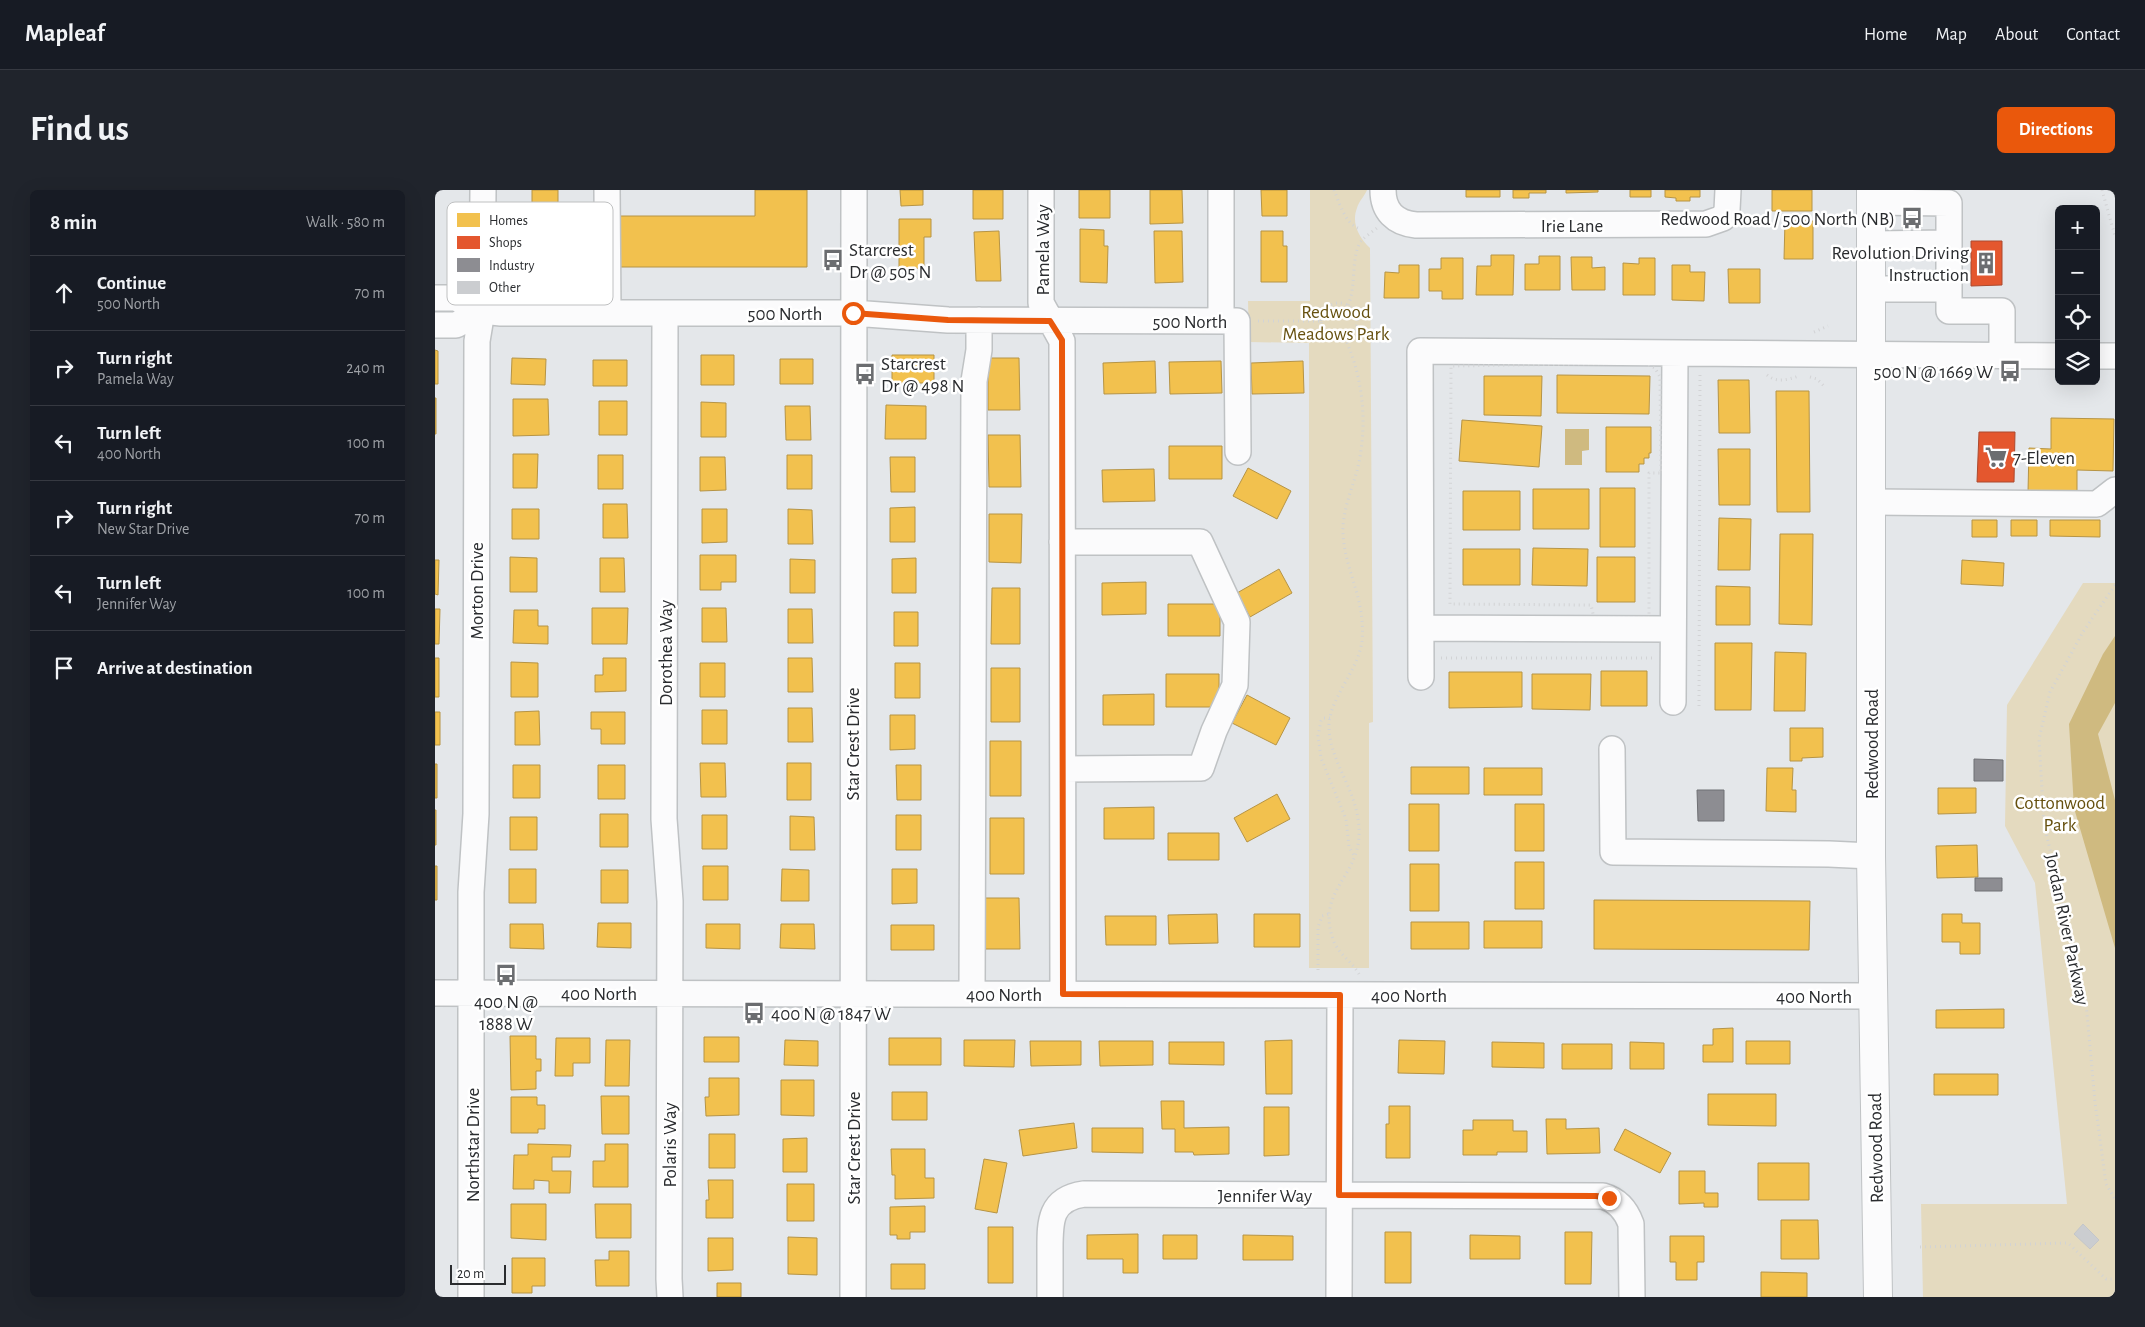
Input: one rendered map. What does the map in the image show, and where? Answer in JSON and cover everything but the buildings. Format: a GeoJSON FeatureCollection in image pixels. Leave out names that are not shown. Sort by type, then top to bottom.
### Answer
{"type":"FeatureCollection","features":[{"type":"Feature","properties":{"kind":"main road","name":"Redwood Road"},"geometry":{"type":"LineString","coordinates":[[1871,196],[1871,856],[1878,1297]]}},
{"type":"Feature","properties":{"kind":"street","name":"Star Crest Drive"},"geometry":{"type":"LineString","coordinates":[[853,190],[853,1297]]}},
{"type":"Feature","properties":{"kind":"street","name":"Pamela Way"},"geometry":{"type":"LineString","coordinates":[[1041,190],[1041,303],[1062,340],[1063,994]]}},
{"type":"Feature","properties":{"kind":"street"},"geometry":{"type":"LineString","coordinates":[[1221,190],[1236,321],[1237,452]]}},
{"type":"Feature","properties":{"kind":"street","name":"Irie Lane"},"geometry":{"type":"LineString","coordinates":[[1383,190],[1385,204],[1393,216],[1407,224],[1416,225],[1696,225],[1715,222],[1723,218],[1727,210],[1728,190]]}},
{"type":"Feature","properties":{"kind":"street"},"geometry":{"type":"LineString","coordinates":[[1871,196],[1949,202],[1949,311],[2002,311],[2002,356]]}},
{"type":"Feature","properties":{"kind":"street"},"geometry":{"type":"LineString","coordinates":[[1871,244],[1949,243]]}},
{"type":"Feature","properties":{"kind":"street"},"geometry":{"type":"LineString","coordinates":[[1871,289],[1949,289]]}},
{"type":"Feature","properties":{"kind":"street"},"geometry":{"type":"LineString","coordinates":[[470,305],[482,311]]}},
{"type":"Feature","properties":{"kind":"street","name":"Morton Drive"},"geometry":{"type":"LineString","coordinates":[[472,993],[471,892],[476,814],[477,341],[482,305]]}},
{"type":"Feature","properties":{"kind":"street"},"geometry":{"type":"LineString","coordinates":[[608,305],[608,313]]}},
{"type":"Feature","properties":{"kind":"street"},"geometry":{"type":"LineString","coordinates":[[435,325],[456,325],[482,311]]}},
{"type":"Feature","properties":{"kind":"street","name":"500 North"},"geometry":{"type":"LineString","coordinates":[[482,311],[501,313],[853,313],[948,320],[1236,321]]}},
{"type":"Feature","properties":{"kind":"street","name":"Dorothea Way"},"geometry":{"type":"LineString","coordinates":[[665,313],[664,818],[670,901],[669,993]]}},
{"type":"Feature","properties":{"kind":"street"},"geometry":{"type":"LineString","coordinates":[[972,994],[974,382],[979,350],[979,320]]}},
{"type":"Feature","properties":{"kind":"street"},"geometry":{"type":"LineString","coordinates":[[1427,668],[1421,628],[1421,351],[2055,356]]}},
{"type":"Feature","properties":{"kind":"street"},"geometry":{"type":"LineString","coordinates":[[1673,702],[1675,353]]}},
{"type":"Feature","properties":{"kind":"street"},"geometry":{"type":"LineString","coordinates":[[2100,356],[2115,356]]}},
{"type":"Feature","properties":{"kind":"street"},"geometry":{"type":"LineString","coordinates":[[1871,502],[2097,504],[2115,490]]}},
{"type":"Feature","properties":{"kind":"street"},"geometry":{"type":"LineString","coordinates":[[1062,542],[1199,542],[1237,622],[1235,685],[1201,768],[1063,769]]}},
{"type":"Feature","properties":{"kind":"street"},"geometry":{"type":"LineString","coordinates":[[1421,628],[1673,629]]}},
{"type":"Feature","properties":{"kind":"street"},"geometry":{"type":"LineString","coordinates":[[1612,749],[1613,852],[1871,856]]}},
{"type":"Feature","properties":{"kind":"street","name":"400 North"},"geometry":{"type":"LineString","coordinates":[[435,993],[1873,996]]}},
{"type":"Feature","properties":{"kind":"street","name":"Northstar Drive"},"geometry":{"type":"LineString","coordinates":[[471,1297],[472,993]]}},
{"type":"Feature","properties":{"kind":"street","name":"Polaris Way"},"geometry":{"type":"LineString","coordinates":[[669,993],[670,1297]]}},
{"type":"Feature","properties":{"kind":"street"},"geometry":{"type":"LineString","coordinates":[[1339,1297],[1340,995]]}},
{"type":"Feature","properties":{"kind":"street","name":"Jennifer Way"},"geometry":{"type":"LineString","coordinates":[[1050,1297],[1051,1218],[1063,1202],[1076,1195],[1596,1196],[1609,1198],[1624,1209],[1631,1224],[1632,1297]]}},
{"type":"Feature","properties":{"kind":"path"},"geometry":{"type":"LineString","coordinates":[[1334,190],[1347,217],[1358,228]]}},
{"type":"Feature","properties":{"kind":"path"},"geometry":{"type":"LineString","coordinates":[[2102,190],[2115,236]]}},
{"type":"Feature","properties":{"kind":"path"},"geometry":{"type":"LineString","coordinates":[[1348,305],[1354,286],[1357,251],[1361,241],[1366,237]]}},
{"type":"Feature","properties":{"kind":"path"},"geometry":{"type":"LineString","coordinates":[[1336,303],[1348,305],[1356,314],[1357,326],[1351,336],[1340,340],[1329,336],[1325,332],[1321,321],[1325,310],[1336,303]]}},
{"type":"Feature","properties":{"kind":"path"},"geometry":{"type":"LineString","coordinates":[[1236,321],[1321,321]]}},
{"type":"Feature","properties":{"kind":"path"},"geometry":{"type":"LineString","coordinates":[[1345,338],[1359,376],[1363,402],[1360,456],[1350,492],[1343,531],[1344,544],[1361,605],[1362,628],[1359,655],[1330,718],[1333,749],[1351,790],[1359,818],[1359,835],[1355,857],[1332,897],[1329,914],[1335,943],[1341,955],[1359,975]]}},
{"type":"Feature","properties":{"kind":"path"},"geometry":{"type":"LineString","coordinates":[[1643,363],[1655,368],[1660,377],[1661,474],[1649,473],[1649,618],[1594,618],[1591,604],[1450,604],[1451,366],[1643,363]]}},
{"type":"Feature","properties":{"kind":"path"},"geometry":{"type":"LineString","coordinates":[[1699,706],[1700,370]]}},
{"type":"Feature","properties":{"kind":"path"},"geometry":{"type":"LineString","coordinates":[[1761,370],[1773,380],[1787,380],[1801,376],[1817,379],[1825,387]]}},
{"type":"Feature","properties":{"kind":"path","name":"Jordan River Parkway"},"geometry":{"type":"LineString","coordinates":[[2115,585],[2083,632],[2050,692],[2039,739],[2045,824],[2086,1002],[2095,1102],[2106,1184],[2115,1199]]}},
{"type":"Feature","properties":{"kind":"path"},"geometry":{"type":"LineString","coordinates":[[1427,668],[1673,658]]}},
{"type":"Feature","properties":{"kind":"path"},"geometry":{"type":"LineString","coordinates":[[1330,718],[1323,718],[1321,721],[1318,747],[1346,819],[1349,847],[1355,857]]}},
{"type":"Feature","properties":{"kind":"path"},"geometry":{"type":"LineString","coordinates":[[1318,970],[1318,927],[1323,916],[1329,914]]}},
{"type":"Feature","properties":{"kind":"path"},"geometry":{"type":"LineString","coordinates":[[1920,1246],[2067,1243],[2106,1279],[2115,1279]]}},
{"type":"Feature","properties":{"kind":"green space","name":"Redwood Meadows Park"},"geometry":{"type":"Polygon","coordinates":[[[1310,190],[1367,190],[1358,206],[1355,219],[1359,235],[1370,248],[1373,722],[1369,723],[1369,968],[1309,968],[1309,343],[1249,342],[1248,301],[1310,301],[1310,190]]]}},
{"type":"Feature","properties":{"kind":"green space","name":"Cottonwood Park"},"geometry":{"type":"Polygon","coordinates":[[[2083,583],[2115,583],[2115,1297],[1923,1297],[1921,1204],[2067,1204],[2035,883],[2005,826],[2007,705],[2083,583]]]}},
{"type":"Feature","properties":{"kind":"shaded area"},"geometry":{"type":"Polygon","coordinates":[[[1565,429],[1589,429],[1589,450],[1582,451],[1582,465],[1565,465],[1565,429]]]}},
{"type":"Feature","properties":{"kind":"shaded area"},"geometry":{"type":"Polygon","coordinates":[[[2115,636],[2115,703],[2098,734],[2115,800],[2115,948],[2074,808],[2069,724],[2103,654],[2115,636]]]}},
{"type":"Feature","properties":{"kind":"place","name":"Redwood Road / 500 North (NB)"},"geometry":{"type":"Point","coordinates":[1912,218]}},
{"type":"Feature","properties":{"kind":"place","name":"Starcrest Dr @ 505 N"},"geometry":{"type":"Point","coordinates":[833,260]}},
{"type":"Feature","properties":{"kind":"place","name":"Revolution Driving Instruction"},"geometry":{"type":"Point","coordinates":[1986,263]}},
{"type":"Feature","properties":{"kind":"place","name":"500 N @ 1669 W"},"geometry":{"type":"Point","coordinates":[2010,371]}},
{"type":"Feature","properties":{"kind":"place","name":"Starcrest Dr @ 498 N"},"geometry":{"type":"Point","coordinates":[865,374]}},
{"type":"Feature","properties":{"kind":"place","name":"7-Eleven"},"geometry":{"type":"Point","coordinates":[1996,457]}},
{"type":"Feature","properties":{"kind":"place","name":"400 N @ 1888 W"},"geometry":{"type":"Point","coordinates":[506,975]}},
{"type":"Feature","properties":{"kind":"place","name":"400 N @ 1847 W"},"geometry":{"type":"Point","coordinates":[754,1013]}},
{"type":"Feature","properties":{"kind":"route"},"geometry":{"type":"LineString","coordinates":[[853,313],[948,320],[1050,321],[1062,340],[1063,994],[1340,995],[1339,1195],[1603,1196],[1609,1198]]}}]}
